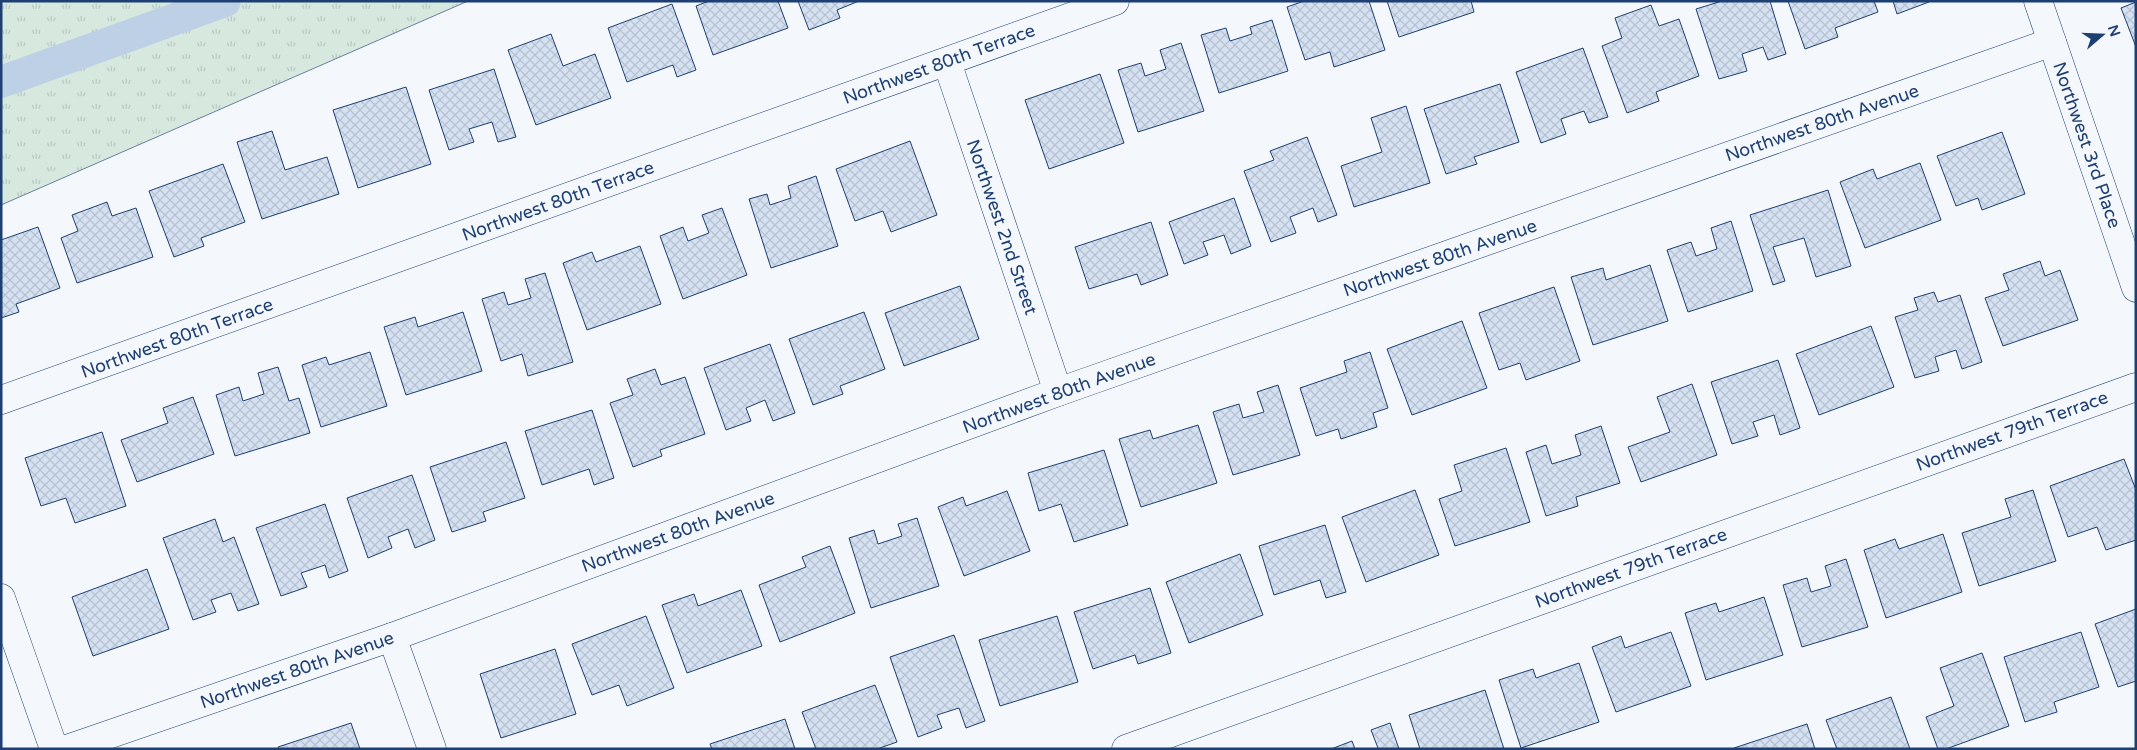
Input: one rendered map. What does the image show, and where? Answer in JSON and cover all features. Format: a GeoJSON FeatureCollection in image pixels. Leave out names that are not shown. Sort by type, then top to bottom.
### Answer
{"type":"FeatureCollection","features":[{"type":"Feature","properties":{"kind":"street","name":"Northwest 80th Terrace"},"geometry":{"type":"LineString","coordinates":[[1,400],[1115,1]]}},
{"type":"Feature","properties":{"kind":"street","name":"Northwest 3rd Place"},"geometry":{"type":"LineString","coordinates":[[2038,1],[2136,288]]}},
{"type":"Feature","properties":{"kind":"street","name":"Northwest 80th Avenue"},"geometry":{"type":"LineString","coordinates":[[67,749],[392,637],[1058,392],[2052,42]]}},
{"type":"Feature","properties":{"kind":"street","name":"Northwest 2nd Street"},"geometry":{"type":"LineString","coordinates":[[947,62],[1058,392]]}},
{"type":"Feature","properties":{"kind":"street","name":"Northwest 79th Terrace"},"geometry":{"type":"LineString","coordinates":[[1126,749],[2136,387]]}},
{"type":"Feature","properties":{"kind":"street"},"geometry":{"type":"LineString","coordinates":[[1,598],[54,749]]}},
{"type":"Feature","properties":{"kind":"street"},"geometry":{"type":"LineString","coordinates":[[392,637],[432,749]]}},
{"type":"Feature","properties":{"kind":"green space"},"geometry":{"type":"Polygon","coordinates":[[[1,1],[468,1],[1,205],[1,1]]]}},
{"type":"Feature","properties":{"kind":"building"},"geometry":{"type":"Polygon","coordinates":[[[709,1],[778,1],[788,28],[713,55],[696,6],[709,1]]]}},
{"type":"Feature","properties":{"kind":"building"},"geometry":{"type":"Polygon","coordinates":[[[798,1],[859,1],[837,10],[840,18],[809,30],[798,1]]]}},
{"type":"Feature","properties":{"kind":"building"},"geometry":{"type":"Polygon","coordinates":[[[1304,1],[1369,1],[1385,50],[1334,67],[1330,52],[1305,60],[1287,7],[1304,1]]]}},
{"type":"Feature","properties":{"kind":"building"},"geometry":{"type":"Polygon","coordinates":[[[1387,1],[1471,1],[1474,12],[1399,37],[1387,1]]]}},
{"type":"Feature","properties":{"kind":"building"},"geometry":{"type":"Polygon","coordinates":[[[1722,1],[1770,1],[1786,54],[1768,60],[1763,47],[1742,54],[1747,71],[1719,79],[1696,9],[1722,1]]]}},
{"type":"Feature","properties":{"kind":"building"},"geometry":{"type":"Polygon","coordinates":[[[1788,1],[1874,1],[1878,12],[1835,28],[1838,37],[1805,49],[1788,1]]]}},
{"type":"Feature","properties":{"kind":"building"},"geometry":{"type":"Polygon","coordinates":[[[1893,1],[1928,1],[1929,2],[1897,14],[1893,1]]]}},
{"type":"Feature","properties":{"kind":"building"},"geometry":{"type":"Polygon","coordinates":[[[2136,2],[2136,47],[2121,8],[2136,2]]]}},
{"type":"Feature","properties":{"kind":"building"},"geometry":{"type":"Polygon","coordinates":[[[672,4],[696,70],[677,77],[673,65],[627,82],[608,28],[672,4]]]}},
{"type":"Feature","properties":{"kind":"building"},"geometry":{"type":"Polygon","coordinates":[[[1651,5],[1659,26],[1679,19],[1699,76],[1656,92],[1659,101],[1627,113],[1602,46],[1622,38],[1615,18],[1651,5]]]}},
{"type":"Feature","properties":{"kind":"building"},"geometry":{"type":"Polygon","coordinates":[[[1272,20],[1288,71],[1219,93],[1201,35],[1226,28],[1230,41],[1252,34],[1250,27],[1272,20]]]}},
{"type":"Feature","properties":{"kind":"building"},"geometry":{"type":"Polygon","coordinates":[[[551,34],[563,66],[595,54],[611,98],[536,125],[508,50],[551,34]]]}},
{"type":"Feature","properties":{"kind":"building"},"geometry":{"type":"Polygon","coordinates":[[[1181,43],[1204,111],[1138,132],[1118,70],[1141,63],[1145,76],[1166,69],[1160,50],[1181,43]]]}},
{"type":"Feature","properties":{"kind":"building"},"geometry":{"type":"Polygon","coordinates":[[[1583,48],[1608,117],[1589,123],[1584,111],[1561,119],[1566,134],[1541,143],[1516,72],[1583,48]]]}},
{"type":"Feature","properties":{"kind":"building"},"geometry":{"type":"Polygon","coordinates":[[[494,69],[516,137],[498,142],[492,122],[469,129],[474,142],[449,150],[429,90],[494,69]]]}},
{"type":"Feature","properties":{"kind":"building"},"geometry":{"type":"Polygon","coordinates":[[[1100,74],[1124,143],[1049,169],[1025,100],[1100,74]]]}},
{"type":"Feature","properties":{"kind":"building"},"geometry":{"type":"Polygon","coordinates":[[[1500,84],[1519,142],[1474,157],[1477,164],[1446,174],[1424,109],[1500,84]]]}},
{"type":"Feature","properties":{"kind":"building"},"geometry":{"type":"Polygon","coordinates":[[[406,87],[431,164],[358,188],[333,110],[406,87]]]}},
{"type":"Feature","properties":{"kind":"building"},"geometry":{"type":"Polygon","coordinates":[[[1406,106],[1430,183],[1354,207],[1341,166],[1382,152],[1371,118],[1406,106]]]}},
{"type":"Feature","properties":{"kind":"building"},"geometry":{"type":"Polygon","coordinates":[[[272,131],[285,170],[327,157],[339,194],[262,219],[237,142],[272,131]]]}},
{"type":"Feature","properties":{"kind":"building"},"geometry":{"type":"Polygon","coordinates":[[[2002,132],[2025,194],[1982,210],[1978,198],[1956,206],[1937,156],[2002,132]]]}},
{"type":"Feature","properties":{"kind":"building"},"geometry":{"type":"Polygon","coordinates":[[[1307,137],[1337,215],[1318,222],[1313,208],[1290,217],[1296,233],[1271,242],[1244,171],[1274,160],[1270,151],[1307,137]]]}},
{"type":"Feature","properties":{"kind":"building"},"geometry":{"type":"Polygon","coordinates":[[[910,141],[937,215],[891,232],[883,211],[855,221],[836,169],[910,141]]]}},
{"type":"Feature","properties":{"kind":"building"},"geometry":{"type":"Polygon","coordinates":[[[1920,163],[1941,220],[1865,248],[1840,182],[1873,169],[1877,179],[1920,163]]]}},
{"type":"Feature","properties":{"kind":"building"},"geometry":{"type":"Polygon","coordinates":[[[223,164],[245,222],[201,238],[204,246],[174,257],[149,191],[223,164]]]}},
{"type":"Feature","properties":{"kind":"building"},"geometry":{"type":"Polygon","coordinates":[[[816,176],[838,246],[771,268],[749,199],[767,194],[770,205],[791,198],[788,186],[816,176]]]}},
{"type":"Feature","properties":{"kind":"building"},"geometry":{"type":"Polygon","coordinates":[[[1828,190],[1851,266],[1816,277],[1804,238],[1773,247],[1785,281],[1773,285],[1750,215],[1828,190]]]}},
{"type":"Feature","properties":{"kind":"building"},"geometry":{"type":"Polygon","coordinates":[[[1234,198],[1251,246],[1231,254],[1224,235],[1203,242],[1208,255],[1184,264],[1169,222],[1234,198]]]}},
{"type":"Feature","properties":{"kind":"building"},"geometry":{"type":"Polygon","coordinates":[[[107,202],[112,216],[136,208],[153,257],[77,283],[61,238],[78,231],[72,215],[107,202]]]}},
{"type":"Feature","properties":{"kind":"building"},"geometry":{"type":"Polygon","coordinates":[[[722,208],[747,275],[683,299],[660,236],[683,227],[688,241],[709,233],[702,215],[722,208]]]}},
{"type":"Feature","properties":{"kind":"building"},"geometry":{"type":"Polygon","coordinates":[[[1731,221],[1753,291],[1688,312],[1667,250],[1691,242],[1696,256],[1717,249],[1711,228],[1731,221]]]}},
{"type":"Feature","properties":{"kind":"building"},"geometry":{"type":"Polygon","coordinates":[[[1151,222],[1168,275],[1141,285],[1137,274],[1089,289],[1075,247],[1151,222]]]}},
{"type":"Feature","properties":{"kind":"building"},"geometry":{"type":"Polygon","coordinates":[[[38,227],[60,288],[16,304],[19,312],[1,318],[1,240],[38,227]]]}},
{"type":"Feature","properties":{"kind":"building"},"geometry":{"type":"Polygon","coordinates":[[[640,246],[661,304],[587,330],[563,263],[592,252],[596,262],[640,246]]]}},
{"type":"Feature","properties":{"kind":"building"},"geometry":{"type":"Polygon","coordinates":[[[2040,261],[2045,276],[2060,270],[2078,320],[2003,346],[1985,298],[2009,290],[2003,274],[2040,261]]]}},
{"type":"Feature","properties":{"kind":"building"},"geometry":{"type":"Polygon","coordinates":[[[1650,265],[1668,321],[1593,345],[1571,277],[1603,268],[1606,280],[1650,265]]]}},
{"type":"Feature","properties":{"kind":"building"},"geometry":{"type":"Polygon","coordinates":[[[545,273],[573,362],[528,376],[522,354],[501,361],[482,299],[504,292],[508,305],[531,298],[525,279],[545,273]]]}},
{"type":"Feature","properties":{"kind":"building"},"geometry":{"type":"Polygon","coordinates":[[[960,286],[979,339],[904,366],[885,313],[960,286]]]}},
{"type":"Feature","properties":{"kind":"building"},"geometry":{"type":"Polygon","coordinates":[[[1554,287],[1580,361],[1526,380],[1520,363],[1499,370],[1479,313],[1554,287]]]}},
{"type":"Feature","properties":{"kind":"building"},"geometry":{"type":"Polygon","coordinates":[[[1934,292],[1938,302],[1960,295],[1982,362],[1962,369],[1956,350],[1935,357],[1939,371],[1915,378],[1895,317],[1918,310],[1914,298],[1934,292]]]}},
{"type":"Feature","properties":{"kind":"building"},"geometry":{"type":"Polygon","coordinates":[[[463,312],[482,371],[406,395],[384,327],[415,317],[418,327],[463,312]]]}},
{"type":"Feature","properties":{"kind":"building"},"geometry":{"type":"Polygon","coordinates":[[[864,312],[885,369],[840,386],[843,394],[813,405],[789,339],[864,312]]]}},
{"type":"Feature","properties":{"kind":"building"},"geometry":{"type":"Polygon","coordinates":[[[1462,321],[1487,388],[1412,415],[1387,349],[1462,321]]]}},
{"type":"Feature","properties":{"kind":"building"},"geometry":{"type":"Polygon","coordinates":[[[1871,326],[1894,387],[1819,415],[1796,354],[1871,326]]]}},
{"type":"Feature","properties":{"kind":"building"},"geometry":{"type":"Polygon","coordinates":[[[770,344],[795,413],[773,421],[765,400],[746,408],[751,421],[726,430],[704,368],[770,344]]]}},
{"type":"Feature","properties":{"kind":"building"},"geometry":{"type":"Polygon","coordinates":[[[370,352],[387,406],[321,427],[302,365],[326,357],[329,365],[370,352]]]}},
{"type":"Feature","properties":{"kind":"building"},"geometry":{"type":"Polygon","coordinates":[[[1370,352],[1388,408],[1373,413],[1377,427],[1341,439],[1338,429],[1316,436],[1300,388],[1347,372],[1344,361],[1370,352]]]}},
{"type":"Feature","properties":{"kind":"building"},"geometry":{"type":"Polygon","coordinates":[[[1778,360],[1800,428],[1780,435],[1774,415],[1753,422],[1758,436],[1732,444],[1711,382],[1778,360]]]}},
{"type":"Feature","properties":{"kind":"building"},"geometry":{"type":"Polygon","coordinates":[[[278,367],[289,401],[299,398],[310,433],[235,456],[216,395],[239,387],[243,401],[264,394],[258,373],[278,367]]]}},
{"type":"Feature","properties":{"kind":"building"},"geometry":{"type":"Polygon","coordinates":[[[655,369],[661,385],[685,377],[705,434],[660,450],[662,456],[633,467],[610,403],[633,395],[627,379],[655,369]]]}},
{"type":"Feature","properties":{"kind":"building"},"geometry":{"type":"Polygon","coordinates":[[[1692,384],[1717,455],[1641,482],[1628,447],[1670,432],[1657,397],[1692,384]]]}},
{"type":"Feature","properties":{"kind":"building"},"geometry":{"type":"Polygon","coordinates":[[[1278,385],[1300,455],[1233,475],[1213,412],[1239,404],[1243,418],[1264,412],[1257,392],[1278,385]]]}},
{"type":"Feature","properties":{"kind":"building"},"geometry":{"type":"Polygon","coordinates":[[[193,397],[214,454],[137,482],[121,440],[168,423],[163,408],[193,397]]]}},
{"type":"Feature","properties":{"kind":"building"},"geometry":{"type":"Polygon","coordinates":[[[592,410],[614,478],[594,485],[589,469],[542,485],[525,431],[592,410]]]}},
{"type":"Feature","properties":{"kind":"building"},"geometry":{"type":"Polygon","coordinates":[[[1198,425],[1217,483],[1141,507],[1119,439],[1150,430],[1153,439],[1198,425]]]}},
{"type":"Feature","properties":{"kind":"building"},"geometry":{"type":"Polygon","coordinates":[[[1601,426],[1620,483],[1576,497],[1578,506],[1546,516],[1526,452],[1546,445],[1552,464],[1581,455],[1575,435],[1601,426]]]}},
{"type":"Feature","properties":{"kind":"building"},"geometry":{"type":"Polygon","coordinates":[[[102,432],[126,506],[75,523],[66,498],[41,506],[25,458],[102,432]]]}},
{"type":"Feature","properties":{"kind":"building"},"geometry":{"type":"Polygon","coordinates":[[[506,442],[525,498],[483,512],[486,521],[452,532],[430,467],[506,442]]]}},
{"type":"Feature","properties":{"kind":"building"},"geometry":{"type":"Polygon","coordinates":[[[1506,448],[1530,522],[1455,546],[1439,499],[1462,491],[1454,465],[1506,448]]]}},
{"type":"Feature","properties":{"kind":"building"},"geometry":{"type":"Polygon","coordinates":[[[1104,450],[1128,525],[1074,542],[1061,504],[1039,511],[1028,473],[1104,450]]]}},
{"type":"Feature","properties":{"kind":"building"},"geometry":{"type":"Polygon","coordinates":[[[2124,459],[2136,490],[2136,540],[2106,550],[2097,527],[2068,537],[2050,486],[2124,459]]]}},
{"type":"Feature","properties":{"kind":"building"},"geometry":{"type":"Polygon","coordinates":[[[412,475],[435,540],[415,548],[408,529],[388,537],[392,548],[368,558],[347,498],[412,475]]]}},
{"type":"Feature","properties":{"kind":"building"},"geometry":{"type":"Polygon","coordinates":[[[1415,490],[1439,555],[1366,582],[1342,517],[1415,490]]]}},
{"type":"Feature","properties":{"kind":"building"},"geometry":{"type":"Polygon","coordinates":[[[2033,490],[2056,561],[1979,586],[1962,533],[2011,517],[2005,499],[2033,490]]]}},
{"type":"Feature","properties":{"kind":"building"},"geometry":{"type":"Polygon","coordinates":[[[1007,491],[1030,551],[964,576],[938,507],[963,497],[966,506],[1007,491]]]}},
{"type":"Feature","properties":{"kind":"building"},"geometry":{"type":"Polygon","coordinates":[[[325,504],[348,571],[329,578],[325,565],[301,573],[307,587],[281,596],[256,528],[325,504]]]}},
{"type":"Feature","properties":{"kind":"building"},"geometry":{"type":"Polygon","coordinates":[[[917,518],[939,586],[871,608],[849,538],[874,530],[878,544],[902,536],[898,524],[917,518]]]}},
{"type":"Feature","properties":{"kind":"building"},"geometry":{"type":"Polygon","coordinates":[[[215,519],[223,542],[234,537],[259,604],[238,611],[231,593],[211,600],[216,612],[193,620],[163,538],[215,519]]]}},
{"type":"Feature","properties":{"kind":"building"},"geometry":{"type":"Polygon","coordinates":[[[1325,525],[1346,592],[1326,598],[1320,580],[1274,595],[1259,546],[1325,525]]]}},
{"type":"Feature","properties":{"kind":"building"},"geometry":{"type":"Polygon","coordinates":[[[1943,534],[1962,592],[1886,618],[1864,550],[1895,539],[1899,549],[1943,534]]]}},
{"type":"Feature","properties":{"kind":"building"},"geometry":{"type":"Polygon","coordinates":[[[830,546],[855,613],[780,642],[759,585],[806,567],[802,557],[830,546]]]}},
{"type":"Feature","properties":{"kind":"building"},"geometry":{"type":"Polygon","coordinates":[[[1240,554],[1263,615],[1189,643],[1166,582],[1240,554]]]}},
{"type":"Feature","properties":{"kind":"building"},"geometry":{"type":"Polygon","coordinates":[[[1846,559],[1868,627],[1802,647],[1783,585],[1807,578],[1811,592],[1831,586],[1825,566],[1846,559]]]}},
{"type":"Feature","properties":{"kind":"building"},"geometry":{"type":"Polygon","coordinates":[[[147,569],[169,629],[93,656],[72,597],[147,569]]]}},
{"type":"Feature","properties":{"kind":"building"},"geometry":{"type":"Polygon","coordinates":[[[1150,588],[1171,653],[1138,664],[1135,655],[1093,669],[1074,612],[1150,588]]]}},
{"type":"Feature","properties":{"kind":"building"},"geometry":{"type":"Polygon","coordinates":[[[741,590],[762,646],[687,673],[662,605],[694,594],[698,606],[741,590]]]}},
{"type":"Feature","properties":{"kind":"building"},"geometry":{"type":"Polygon","coordinates":[[[1764,597],[1783,655],[1706,680],[1685,613],[1716,603],[1719,612],[1764,597]]]}},
{"type":"Feature","properties":{"kind":"building"},"geometry":{"type":"Polygon","coordinates":[[[2136,609],[2136,681],[2118,687],[2095,624],[2136,609]]]}},
{"type":"Feature","properties":{"kind":"building"},"geometry":{"type":"Polygon","coordinates":[[[646,616],[674,688],[627,706],[619,685],[592,695],[572,644],[646,616]]]}},
{"type":"Feature","properties":{"kind":"building"},"geometry":{"type":"Polygon","coordinates":[[[1057,616],[1078,682],[1000,706],[979,640],[1057,616]]]}},
{"type":"Feature","properties":{"kind":"building"},"geometry":{"type":"Polygon","coordinates":[[[1671,632],[1691,686],[1616,712],[1592,647],[1621,636],[1625,648],[1671,632]]]}},
{"type":"Feature","properties":{"kind":"building"},"geometry":{"type":"Polygon","coordinates":[[[2081,632],[2099,687],[2054,702],[2057,712],[2025,722],[2004,657],[2081,632]]]}},
{"type":"Feature","properties":{"kind":"building"},"geometry":{"type":"Polygon","coordinates":[[[954,635],[985,721],[966,728],[959,708],[937,715],[942,728],[918,737],[890,657],[954,635]]]}},
{"type":"Feature","properties":{"kind":"building"},"geometry":{"type":"Polygon","coordinates":[[[555,649],[576,714],[501,738],[480,674],[555,649]]]}},
{"type":"Feature","properties":{"kind":"building"},"geometry":{"type":"Polygon","coordinates":[[[1982,653],[2009,726],[1946,749],[1938,749],[1926,717],[1954,706],[1940,668],[1982,653]]]}},
{"type":"Feature","properties":{"kind":"building"},"geometry":{"type":"Polygon","coordinates":[[[1579,663],[1599,722],[1521,748],[1499,680],[1533,669],[1536,678],[1579,663]]]}},
{"type":"Feature","properties":{"kind":"building"},"geometry":{"type":"Polygon","coordinates":[[[875,685],[897,742],[877,749],[816,749],[802,712],[875,685]]]}},
{"type":"Feature","properties":{"kind":"building"},"geometry":{"type":"Polygon","coordinates":[[[1485,690],[1504,749],[1420,749],[1409,715],[1485,690]]]}},
{"type":"Feature","properties":{"kind":"building"},"geometry":{"type":"Polygon","coordinates":[[[1891,697],[1910,749],[1837,749],[1826,720],[1891,697]]]}},
{"type":"Feature","properties":{"kind":"building"},"geometry":{"type":"Polygon","coordinates":[[[785,719],[795,749],[712,749],[710,744],[785,719]]]}},
{"type":"Feature","properties":{"kind":"building"},"geometry":{"type":"Polygon","coordinates":[[[351,723],[360,749],[279,749],[278,747],[351,723]]]}},
{"type":"Feature","properties":{"kind":"building"},"geometry":{"type":"Polygon","coordinates":[[[1390,723],[1399,749],[1376,749],[1378,748],[1371,730],[1390,723]]]}},
{"type":"Feature","properties":{"kind":"building"},"geometry":{"type":"Polygon","coordinates":[[[1807,724],[1815,749],[1734,749],[1734,748],[1807,724]]]}},
{"type":"Feature","properties":{"kind":"building"},"geometry":{"type":"Polygon","coordinates":[[[1352,741],[1355,749],[1331,749],[1352,741]]]}},
{"type":"Feature","properties":{"kind":"waterway"},"geometry":{"type":"LineString","coordinates":[[1,82],[225,1]]}}]}
